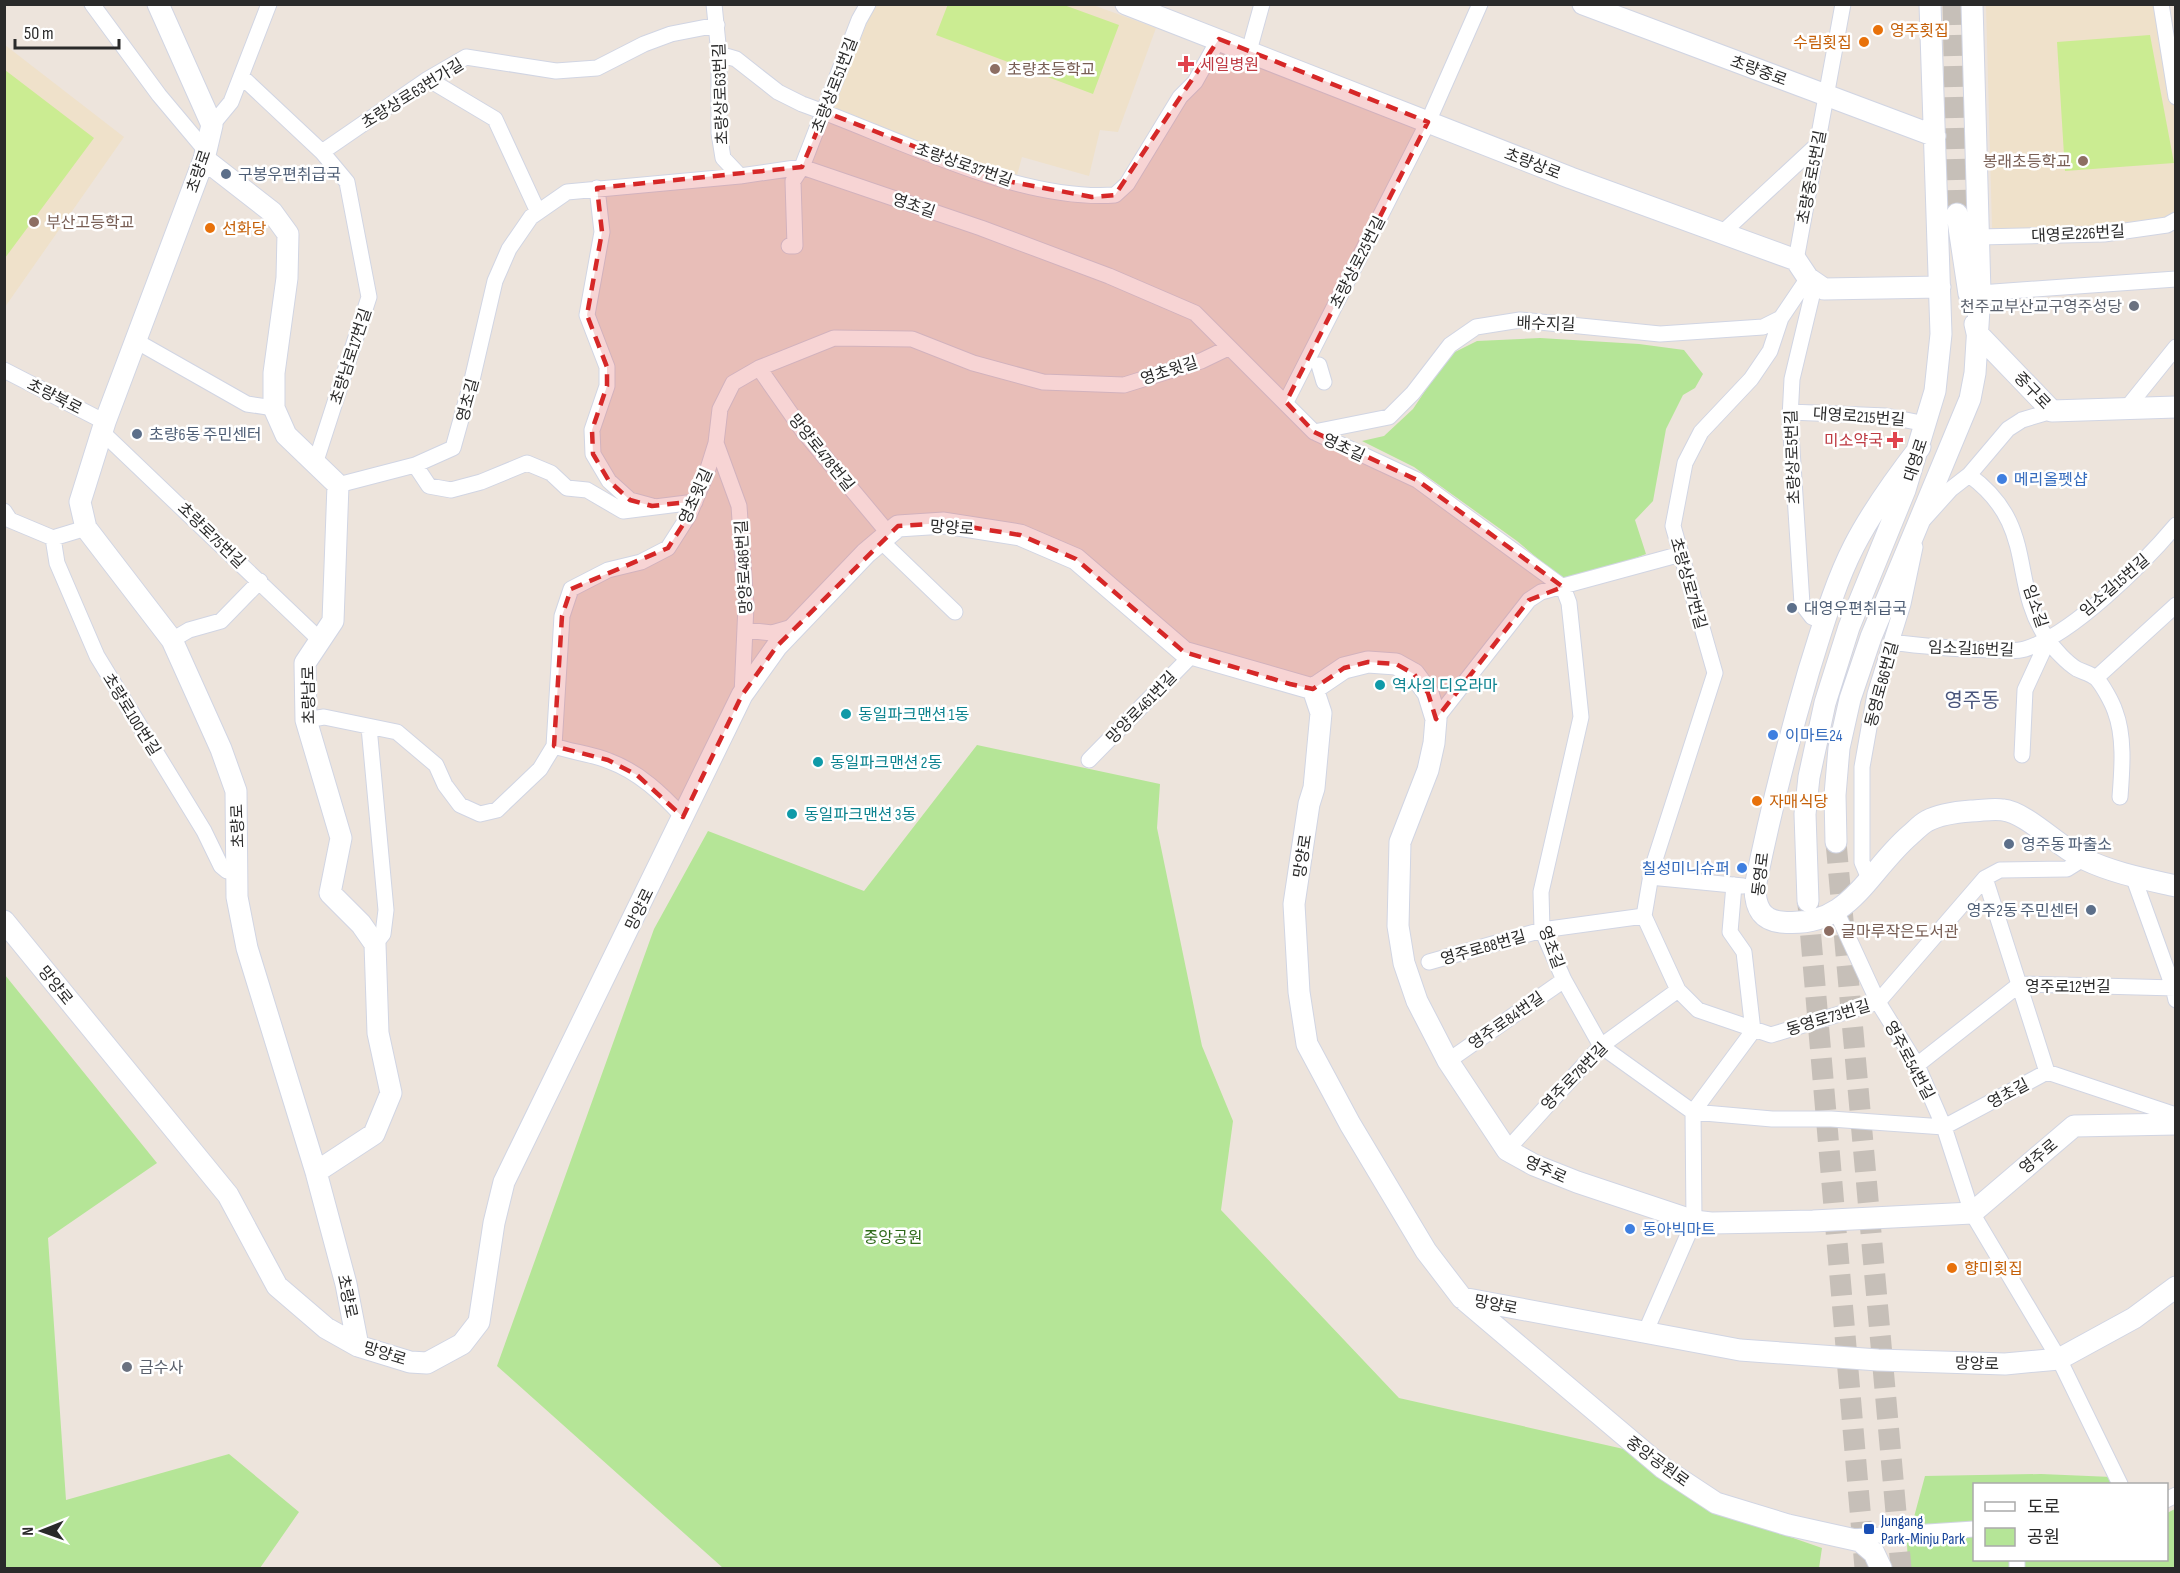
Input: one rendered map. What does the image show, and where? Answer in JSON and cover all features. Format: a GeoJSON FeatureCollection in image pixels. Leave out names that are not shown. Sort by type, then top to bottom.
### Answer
{"type":"FeatureCollection","features":[{"type":"Feature","properties":{"kind":"main road"},"geometry":{"type":"LineString","coordinates":[[158,4],[212,125]]}},
{"type":"Feature","properties":{"kind":"main road","name":"초량상로"},"geometry":{"type":"LineString","coordinates":[[1126,4],[1720,234],[1796,260]]}},
{"type":"Feature","properties":{"kind":"main road","name":"초량중로"},"geometry":{"type":"LineString","coordinates":[[1583,4],[1935,136]]}},
{"type":"Feature","properties":{"kind":"main road","name":"대영로"},"geometry":{"type":"LineString","coordinates":[[1808,901],[1805,856],[1808,788],[1825,703],[1849,627],[1920,447],[1935,391],[1941,334],[1930,4]]}},
{"type":"Feature","properties":{"kind":"main road","name":"대영로"},"geometry":{"type":"LineString","coordinates":[[1836,842],[1835,795],[1839,748],[1850,699],[1871,636],[1970,399],[1980,293],[1972,4]]}},
{"type":"Feature","properties":{"kind":"main road","name":"초량로"},"geometry":{"type":"LineString","coordinates":[[212,125],[205,155],[104,427],[80,502],[86,528],[172,640],[221,749],[236,791],[237,897],[247,948],[316,1172],[346,1284],[358,1346]]}},
{"type":"Feature","properties":{"kind":"main road"},"geometry":{"type":"LineString","coordinates":[[205,155],[272,212],[288,234],[287,278],[274,373],[274,408],[286,435],[338,485]]}},
{"type":"Feature","properties":{"kind":"main road"},"geometry":{"type":"LineString","coordinates":[[1941,334],[1957,214],[1977,333]]}},
{"type":"Feature","properties":{"kind":"main road"},"geometry":{"type":"LineString","coordinates":[[1796,260],[1811,281],[1824,290],[1940,287]]}},
{"type":"Feature","properties":{"kind":"main road","name":"중구로"},"geometry":{"type":"LineString","coordinates":[[1977,333],[2052,411],[2175,407]]}},
{"type":"Feature","properties":{"kind":"main road","name":"동영로"},"geometry":{"type":"LineString","coordinates":[[1837,913],[1820,919],[1772,921],[1762,915],[1755,900],[1755,887],[1775,792],[1824,622],[1854,546],[1920,447]]}},
{"type":"Feature","properties":{"kind":"main road","name":"초량남로"},"geometry":{"type":"LineString","coordinates":[[338,485],[333,621],[305,663],[306,720],[341,838],[330,893],[361,924],[375,944]]}},
{"type":"Feature","properties":{"kind":"main road"},"geometry":{"type":"LineString","coordinates":[[1871,518],[1883,508],[1891,506],[1893,520]]}},
{"type":"Feature","properties":{"kind":"main road","name":"망양로"},"geometry":{"type":"LineString","coordinates":[[4,921],[228,1195],[277,1286],[326,1328],[358,1346],[410,1362],[427,1363],[462,1344],[479,1322],[494,1222],[504,1182],[742,695],[777,646],[898,526],[944,524],[1020,535],[1076,559],[1177,646],[1193,654],[1313,689],[1321,713],[1314,788],[1294,904],[1299,992],[1307,1044],[1350,1124],[1426,1251],[1462,1298],[1740,1350],[1878,1360],[2005,1364],[2059,1359],[2134,1318],[2175,1287]]}},
{"type":"Feature","properties":{"kind":"main road","name":"영주로"},"geometry":{"type":"LineString","coordinates":[[1313,689],[1344,668],[1368,662],[1396,664],[1414,674],[1428,693],[1436,719],[1428,770],[1400,842],[1398,926],[1404,963],[1417,1001],[1448,1061],[1507,1150],[1533,1165],[1695,1221],[1711,1223],[1813,1221],[1972,1213],[2074,1126],[2175,1124]]}},
{"type":"Feature","properties":{"kind":"main road"},"geometry":{"type":"LineString","coordinates":[[1837,913],[1870,881],[1904,841],[1926,821],[1956,812],[2006,810],[2083,859],[2133,876],[2175,886]]}},
{"type":"Feature","properties":{"kind":"main road"},"geometry":{"type":"LineString","coordinates":[[316,1172],[374,1134],[391,1093],[378,1033],[375,944]]}},
{"type":"Feature","properties":{"kind":"main road","name":"중앙공원로"},"geometry":{"type":"LineString","coordinates":[[1462,1298],[1663,1468],[1716,1503],[1788,1525],[1848,1537],[1868,1545],[1874,1552],[1881,1569]]}},
{"type":"Feature","properties":{"kind":"street"},"geometry":{"type":"LineString","coordinates":[[92,4],[205,155]]}},
{"type":"Feature","properties":{"kind":"street"},"geometry":{"type":"LineString","coordinates":[[212,125],[231,102],[269,4]]}},
{"type":"Feature","properties":{"kind":"street","name":"초량상로63번길"},"geometry":{"type":"LineString","coordinates":[[714,4],[719,54],[719,133],[723,158],[740,176]]}},
{"type":"Feature","properties":{"kind":"street","name":"초량상로51번길"},"geometry":{"type":"LineString","coordinates":[[789,246],[795,246],[793,181],[802,167],[859,20],[868,4]]}},
{"type":"Feature","properties":{"kind":"street"},"geometry":{"type":"LineString","coordinates":[[1249,51],[1262,4]]}},
{"type":"Feature","properties":{"kind":"street","name":"초량상로25번길"},"geometry":{"type":"LineString","coordinates":[[1286,402],[1428,122],[1480,4]]}},
{"type":"Feature","properties":{"kind":"street","name":"초량중로5번길"},"geometry":{"type":"LineString","coordinates":[[1796,260],[1843,4]]}},
{"type":"Feature","properties":{"kind":"street"},"geometry":{"type":"LineString","coordinates":[[2160,4],[2175,97]]}},
{"type":"Feature","properties":{"kind":"street","name":"초량상로63번가길"},"geometry":{"type":"LineString","coordinates":[[322,152],[428,79],[466,57],[556,71],[597,68],[653,40],[717,25]]}},
{"type":"Feature","properties":{"kind":"street","name":"초량상로37번길"},"geometry":{"type":"LineString","coordinates":[[719,54],[736,59],[778,92],[1001,180],[1092,197],[1115,195],[1127,184],[1180,97],[1195,82],[1219,39]]}},
{"type":"Feature","properties":{"kind":"street","name":"초량남로17번길"},"geometry":{"type":"LineString","coordinates":[[241,76],[322,152],[347,182],[369,297],[315,465]]}},
{"type":"Feature","properties":{"kind":"street"},"geometry":{"type":"LineString","coordinates":[[428,79],[495,119],[538,212]]}},
{"type":"Feature","properties":{"kind":"street"},"geometry":{"type":"LineString","coordinates":[[1720,234],[1817,146]]}},
{"type":"Feature","properties":{"kind":"street","name":"영초길"},"geometry":{"type":"LineString","coordinates":[[338,485],[415,465],[453,448],[465,408],[495,281],[509,249],[531,217],[567,192],[740,176],[802,167],[981,228],[1109,276],[1194,313],[1314,432],[1417,480],[1563,587],[1569,603],[1581,717],[1541,892],[1542,930],[1564,980],[1601,1046],[1693,1112]]}},
{"type":"Feature","properties":{"kind":"street"},"geometry":{"type":"LineString","coordinates":[[597,188],[602,232],[587,315],[607,367],[607,386],[592,430],[593,454],[609,481],[630,500],[652,506]]}},
{"type":"Feature","properties":{"kind":"street","name":"대영로226번길"},"geometry":{"type":"LineString","coordinates":[[1979,237],[2104,234],[2167,225],[2175,220]]}},
{"type":"Feature","properties":{"kind":"street"},"geometry":{"type":"LineString","coordinates":[[1980,293],[2175,279]]}},
{"type":"Feature","properties":{"kind":"street","name":"초량상로7번길"},"geometry":{"type":"LineString","coordinates":[[1644,916],[1650,877],[1715,674],[1673,526],[1685,463],[1701,432],[1751,379],[1770,351],[1781,318],[1811,281]]}},
{"type":"Feature","properties":{"kind":"street","name":"초량상로5번길"},"geometry":{"type":"LineString","coordinates":[[1811,281],[1792,379],[1790,411],[1794,512],[1802,604],[1812,617],[1824,622]]}},
{"type":"Feature","properties":{"kind":"street","name":"배수지길"},"geometry":{"type":"LineString","coordinates":[[1314,432],[1389,417],[1413,393],[1450,345],[1476,327],[1520,320],[1660,334],[1763,327],[1781,318]]}},
{"type":"Feature","properties":{"kind":"street","name":"영초윗길"},"geometry":{"type":"LineString","coordinates":[[555,746],[562,616],[571,589],[609,570],[641,562],[668,548],[695,502],[716,442],[720,409],[734,383],[759,368],[834,338],[912,339],[973,363],[1043,382],[1124,385],[1201,361],[1228,348]]}},
{"type":"Feature","properties":{"kind":"street"},"geometry":{"type":"LineString","coordinates":[[136,341],[247,404],[274,408]]}},
{"type":"Feature","properties":{"kind":"street"},"geometry":{"type":"LineString","coordinates":[[2126,409],[2175,347]]}},
{"type":"Feature","properties":{"kind":"street"},"geometry":{"type":"LineString","coordinates":[[1319,365],[1324,382]]}},
{"type":"Feature","properties":{"kind":"street","name":"망양로478번길"},"geometry":{"type":"LineString","coordinates":[[759,368],[803,431],[885,537],[955,612]]}},
{"type":"Feature","properties":{"kind":"street","name":"초량북로"},"geometry":{"type":"LineString","coordinates":[[4,370],[104,427]]}},
{"type":"Feature","properties":{"kind":"street","name":"대영로215번길"},"geometry":{"type":"LineString","coordinates":[[1790,411],[1886,416],[1926,423]]}},
{"type":"Feature","properties":{"kind":"street"},"geometry":{"type":"LineString","coordinates":[[1918,526],[1951,489],[1969,475],[2008,429],[2022,420],[2052,411]]}},
{"type":"Feature","properties":{"kind":"street","name":"초량로75번길"},"geometry":{"type":"LineString","coordinates":[[104,427],[320,640]]}},
{"type":"Feature","properties":{"kind":"street","name":"망양로486번길"},"geometry":{"type":"LineString","coordinates":[[716,442],[739,506],[746,630],[742,695]]}},
{"type":"Feature","properties":{"kind":"street"},"geometry":{"type":"LineString","coordinates":[[415,465],[429,486],[451,490],[481,482],[527,463],[551,473],[567,488],[587,490],[623,511],[695,502]]}},
{"type":"Feature","properties":{"kind":"street","name":"임소길"},"geometry":{"type":"LineString","coordinates":[[1969,475],[1984,486],[2010,519],[2023,561],[2032,606],[2048,640],[2075,668],[2096,678]]}},
{"type":"Feature","properties":{"kind":"street"},"geometry":{"type":"LineString","coordinates":[[4,511],[10,520],[53,538],[86,528]]}},
{"type":"Feature","properties":{"kind":"street","name":"임소길15번길"},"geometry":{"type":"LineString","coordinates":[[2048,640],[2086,611],[2153,551],[2175,525]]}},
{"type":"Feature","properties":{"kind":"street","name":"동영로86번길"},"geometry":{"type":"LineString","coordinates":[[1870,881],[1862,862],[1862,767],[1875,694],[1909,582],[1918,526]]}},
{"type":"Feature","properties":{"kind":"street","name":"초량로100번길"},"geometry":{"type":"LineString","coordinates":[[53,538],[57,563],[97,656],[204,831],[221,866],[227,871],[238,870]]}},
{"type":"Feature","properties":{"kind":"street"},"geometry":{"type":"LineString","coordinates":[[1436,719],[1529,600],[1540,592],[1681,554]]}},
{"type":"Feature","properties":{"kind":"street"},"geometry":{"type":"LineString","coordinates":[[172,640],[189,630],[220,621],[260,581]]}},
{"type":"Feature","properties":{"kind":"street"},"geometry":{"type":"LineString","coordinates":[[2120,797],[2123,766],[2115,711],[2096,678],[2175,605]]}},
{"type":"Feature","properties":{"kind":"street"},"geometry":{"type":"LineString","coordinates":[[746,630],[772,633],[796,626]]}},
{"type":"Feature","properties":{"kind":"street"},"geometry":{"type":"LineString","coordinates":[[2022,755],[2025,690],[2048,640]]}},
{"type":"Feature","properties":{"kind":"street","name":"임소길16번길"},"geometry":{"type":"LineString","coordinates":[[1892,642],[1966,650],[2022,650],[2048,640]]}},
{"type":"Feature","properties":{"kind":"street","name":"망양로461번길"},"geometry":{"type":"LineString","coordinates":[[1089,760],[1193,654]]}},
{"type":"Feature","properties":{"kind":"street"},"geometry":{"type":"LineString","coordinates":[[306,720],[324,717],[397,732],[436,765],[445,785],[459,805],[480,814],[497,810],[540,769],[555,746],[608,760],[637,775],[663,795],[684,817]]}},
{"type":"Feature","properties":{"kind":"street"},"geometry":{"type":"LineString","coordinates":[[369,727],[386,910],[383,934],[375,944]]}},
{"type":"Feature","properties":{"kind":"street"},"geometry":{"type":"LineString","coordinates":[[2047,1072],[1985,878],[2000,870],[2067,869],[2083,859]]}},
{"type":"Feature","properties":{"kind":"street"},"geometry":{"type":"LineString","coordinates":[[2133,876],[2175,992]]}},
{"type":"Feature","properties":{"kind":"street"},"geometry":{"type":"LineString","coordinates":[[1650,877],[1755,887]]}},
{"type":"Feature","properties":{"kind":"street","name":"동영로73번길"},"geometry":{"type":"LineString","coordinates":[[1644,916],[1678,990],[1698,1011],[1753,1031],[1771,1035],[1878,1002],[1985,878]]}},
{"type":"Feature","properties":{"kind":"street"},"geometry":{"type":"LineString","coordinates":[[1645,1333],[1695,1221],[1693,1112],[1753,1031],[1744,952],[1730,932],[1734,885]]}},
{"type":"Feature","properties":{"kind":"street","name":"영주로54번길"},"geometry":{"type":"LineString","coordinates":[[1837,913],[1878,1002],[1917,1065],[1944,1126],[1972,1213],[2059,1359]]}},
{"type":"Feature","properties":{"kind":"street","name":"영주로88번길"},"geometry":{"type":"LineString","coordinates":[[1429,962],[1542,930],[1644,916]]}},
{"type":"Feature","properties":{"kind":"street","name":"영주로84번길"},"geometry":{"type":"LineString","coordinates":[[1448,1061],[1564,980]]}},
{"type":"Feature","properties":{"kind":"street","name":"영주로12번길"},"geometry":{"type":"LineString","coordinates":[[1917,1065],[2020,984],[2175,992]]}},
{"type":"Feature","properties":{"kind":"street","name":"영주로78번길"},"geometry":{"type":"LineString","coordinates":[[1507,1150],[1601,1046],[1678,990]]}},
{"type":"Feature","properties":{"kind":"street","name":"영초길"},"geometry":{"type":"LineString","coordinates":[[1944,1126],[2047,1072],[2175,1115]]}},
{"type":"Feature","properties":{"kind":"street"},"geometry":{"type":"LineString","coordinates":[[1693,1112],[1772,1119],[1831,1119],[1944,1126]]}},
{"type":"Feature","properties":{"kind":"street"},"geometry":{"type":"LineString","coordinates":[[2059,1359],[2119,1483]]}},
{"type":"Feature","properties":{"kind":"street"},"geometry":{"type":"LineString","coordinates":[[1848,1537],[1973,1529]]}},
{"type":"Feature","properties":{"kind":"highlighted area"},"geometry":{"type":"Polygon","coordinates":[[[1219,39],[1428,122],[1286,402],[1314,432],[1417,480],[1563,587],[1529,600],[1436,719],[1428,693],[1414,674],[1396,664],[1368,662],[1344,668],[1313,689],[1290,684],[1184,652],[1076,559],[1020,535],[944,523],[898,526],[777,646],[742,695],[683,817],[637,775],[608,760],[554,746],[562,616],[571,589],[668,548],[698,501],[652,506],[630,500],[609,481],[593,454],[592,430],[607,386],[607,367],[587,315],[602,232],[597,188],[802,167],[825,112],[1001,180],[1092,197],[1115,195],[1219,39]]]}},
{"type":"Feature","properties":{"kind":"shaded area","name":"초량초등학교"},"geometry":{"type":"Polygon","coordinates":[[[874,5],[1093,5],[1156,28],[1118,132],[1100,130],[1089,176],[1022,157],[1016,179],[1001,178],[833,109],[874,5]]]}},
{"type":"Feature","properties":{"kind":"shaded area","name":"봉래초등학교"},"geometry":{"type":"Polygon","coordinates":[[[1986,5],[2157,5],[2175,110],[2175,213],[2168,222],[2012,233],[1992,228],[1986,5]]]}},
{"type":"Feature","properties":{"kind":"shaded area","name":"부산고등학교"},"geometry":{"type":"Polygon","coordinates":[[[5,45],[124,137],[5,307],[5,45]]]}},
{"type":"Feature","properties":{"kind":"green space"},"geometry":{"type":"Polygon","coordinates":[[[948,4],[1064,5],[1119,25],[1093,94],[936,35],[948,4]]]}},
{"type":"Feature","properties":{"kind":"green space"},"geometry":{"type":"Polygon","coordinates":[[[2150,35],[2174,163],[2065,171],[2057,42],[2150,35]]]}},
{"type":"Feature","properties":{"kind":"green space"},"geometry":{"type":"Polygon","coordinates":[[[5,70],[94,138],[5,258],[5,70]]]}},
{"type":"Feature","properties":{"kind":"green space"},"geometry":{"type":"Polygon","coordinates":[[[1540,338],[1639,344],[1684,350],[1703,374],[1695,388],[1683,395],[1666,429],[1653,501],[1635,520],[1646,554],[1568,584],[1517,541],[1414,467],[1362,441],[1384,436],[1413,409],[1449,355],[1477,341],[1540,338]]]}},
{"type":"Feature","properties":{"kind":"green space","name":"중앙공원"},"geometry":{"type":"Polygon","coordinates":[[[977,745],[1160,784],[1157,828],[1202,1046],[1233,1121],[1221,1210],[1399,1398],[1628,1450],[1712,1510],[1822,1548],[1819,1568],[723,1568],[497,1366],[654,929],[708,831],[864,891],[977,745]]]}},
{"type":"Feature","properties":{"kind":"green space"},"geometry":{"type":"Polygon","coordinates":[[[5,975],[157,1163],[48,1238],[66,1500],[229,1454],[299,1512],[260,1568],[5,1568],[5,975]]]}},
{"type":"Feature","properties":{"kind":"green space"},"geometry":{"type":"Polygon","coordinates":[[[2041,1474],[2112,1477],[2116,1483],[1973,1483],[1973,1561],[2168,1561],[2168,1512],[2175,1509],[2175,1568],[1908,1568],[1907,1543],[1925,1476],[2041,1474]]]}},
{"type":"Feature","properties":{"kind":"tunnel"},"geometry":{"type":"LineString","coordinates":[[1953,4],[1957,214]]}},
{"type":"Feature","properties":{"kind":"tunnel"},"geometry":{"type":"LineString","coordinates":[[1836,842],[1901,1568]]}},
{"type":"Feature","properties":{"kind":"tunnel"},"geometry":{"type":"LineString","coordinates":[[1808,904],[1865,1568]]}},
{"type":"Feature","properties":{"kind":"place","name":"영주횟집"},"geometry":{"type":"Point","coordinates":[1878,30]}},
{"type":"Feature","properties":{"kind":"place","name":"수림횟집"},"geometry":{"type":"Point","coordinates":[1864,42]}},
{"type":"Feature","properties":{"kind":"place","name":"세일병원"},"geometry":{"type":"Point","coordinates":[1186,64]}},
{"type":"Feature","properties":{"kind":"place","name":"초량초등학교"},"geometry":{"type":"Point","coordinates":[995,69]}},
{"type":"Feature","properties":{"kind":"place","name":"봉래초등학교"},"geometry":{"type":"Point","coordinates":[2083,161]}},
{"type":"Feature","properties":{"kind":"place","name":"구봉우편취급국"},"geometry":{"type":"Point","coordinates":[226,174]}},
{"type":"Feature","properties":{"kind":"place","name":"부산고등학교"},"geometry":{"type":"Point","coordinates":[34,222]}},
{"type":"Feature","properties":{"kind":"place","name":"선화당"},"geometry":{"type":"Point","coordinates":[210,228]}},
{"type":"Feature","properties":{"kind":"place","name":"천주교부산교구영주성당"},"geometry":{"type":"Point","coordinates":[2134,306]}},
{"type":"Feature","properties":{"kind":"place","name":"초량6동 주민센터"},"geometry":{"type":"Point","coordinates":[137,434]}},
{"type":"Feature","properties":{"kind":"place","name":"미소약국"},"geometry":{"type":"Point","coordinates":[1895,440]}},
{"type":"Feature","properties":{"kind":"place","name":"메리올펫샵"},"geometry":{"type":"Point","coordinates":[2002,479]}},
{"type":"Feature","properties":{"kind":"place","name":"대영우편취급국"},"geometry":{"type":"Point","coordinates":[1792,608]}},
{"type":"Feature","properties":{"kind":"place","name":"역사의 디오라마"},"geometry":{"type":"Point","coordinates":[1380,685]}},
{"type":"Feature","properties":{"kind":"place","name":"동일파크맨션 1동"},"geometry":{"type":"Point","coordinates":[846,714]}},
{"type":"Feature","properties":{"kind":"place","name":"이마트24"},"geometry":{"type":"Point","coordinates":[1773,735]}},
{"type":"Feature","properties":{"kind":"place","name":"동일파크맨션 2동"},"geometry":{"type":"Point","coordinates":[818,762]}},
{"type":"Feature","properties":{"kind":"place","name":"자매식당"},"geometry":{"type":"Point","coordinates":[1757,801]}},
{"type":"Feature","properties":{"kind":"place","name":"동일파크맨션 3동"},"geometry":{"type":"Point","coordinates":[792,814]}},
{"type":"Feature","properties":{"kind":"place","name":"영주동 파출소"},"geometry":{"type":"Point","coordinates":[2009,844]}},
{"type":"Feature","properties":{"kind":"place","name":"칠성미니슈퍼"},"geometry":{"type":"Point","coordinates":[1742,868]}},
{"type":"Feature","properties":{"kind":"place","name":"영주2동 주민센터"},"geometry":{"type":"Point","coordinates":[2091,910]}},
{"type":"Feature","properties":{"kind":"place","name":"글마루작은도서관"},"geometry":{"type":"Point","coordinates":[1829,931]}},
{"type":"Feature","properties":{"kind":"place","name":"동아빅마트"},"geometry":{"type":"Point","coordinates":[1630,1229]}},
{"type":"Feature","properties":{"kind":"place","name":"향미횟집"},"geometry":{"type":"Point","coordinates":[1952,1268]}},
{"type":"Feature","properties":{"kind":"place","name":"금수사"},"geometry":{"type":"Point","coordinates":[127,1367]}},
{"type":"Feature","properties":{"kind":"place","name":"Jungang Park-Minju Park"},"geometry":{"type":"Point","coordinates":[1869,1529]}},
{"type":"Feature","properties":{"kind":"district","name":"영주동"},"geometry":{"type":"Point","coordinates":[1972,700]}}]}
